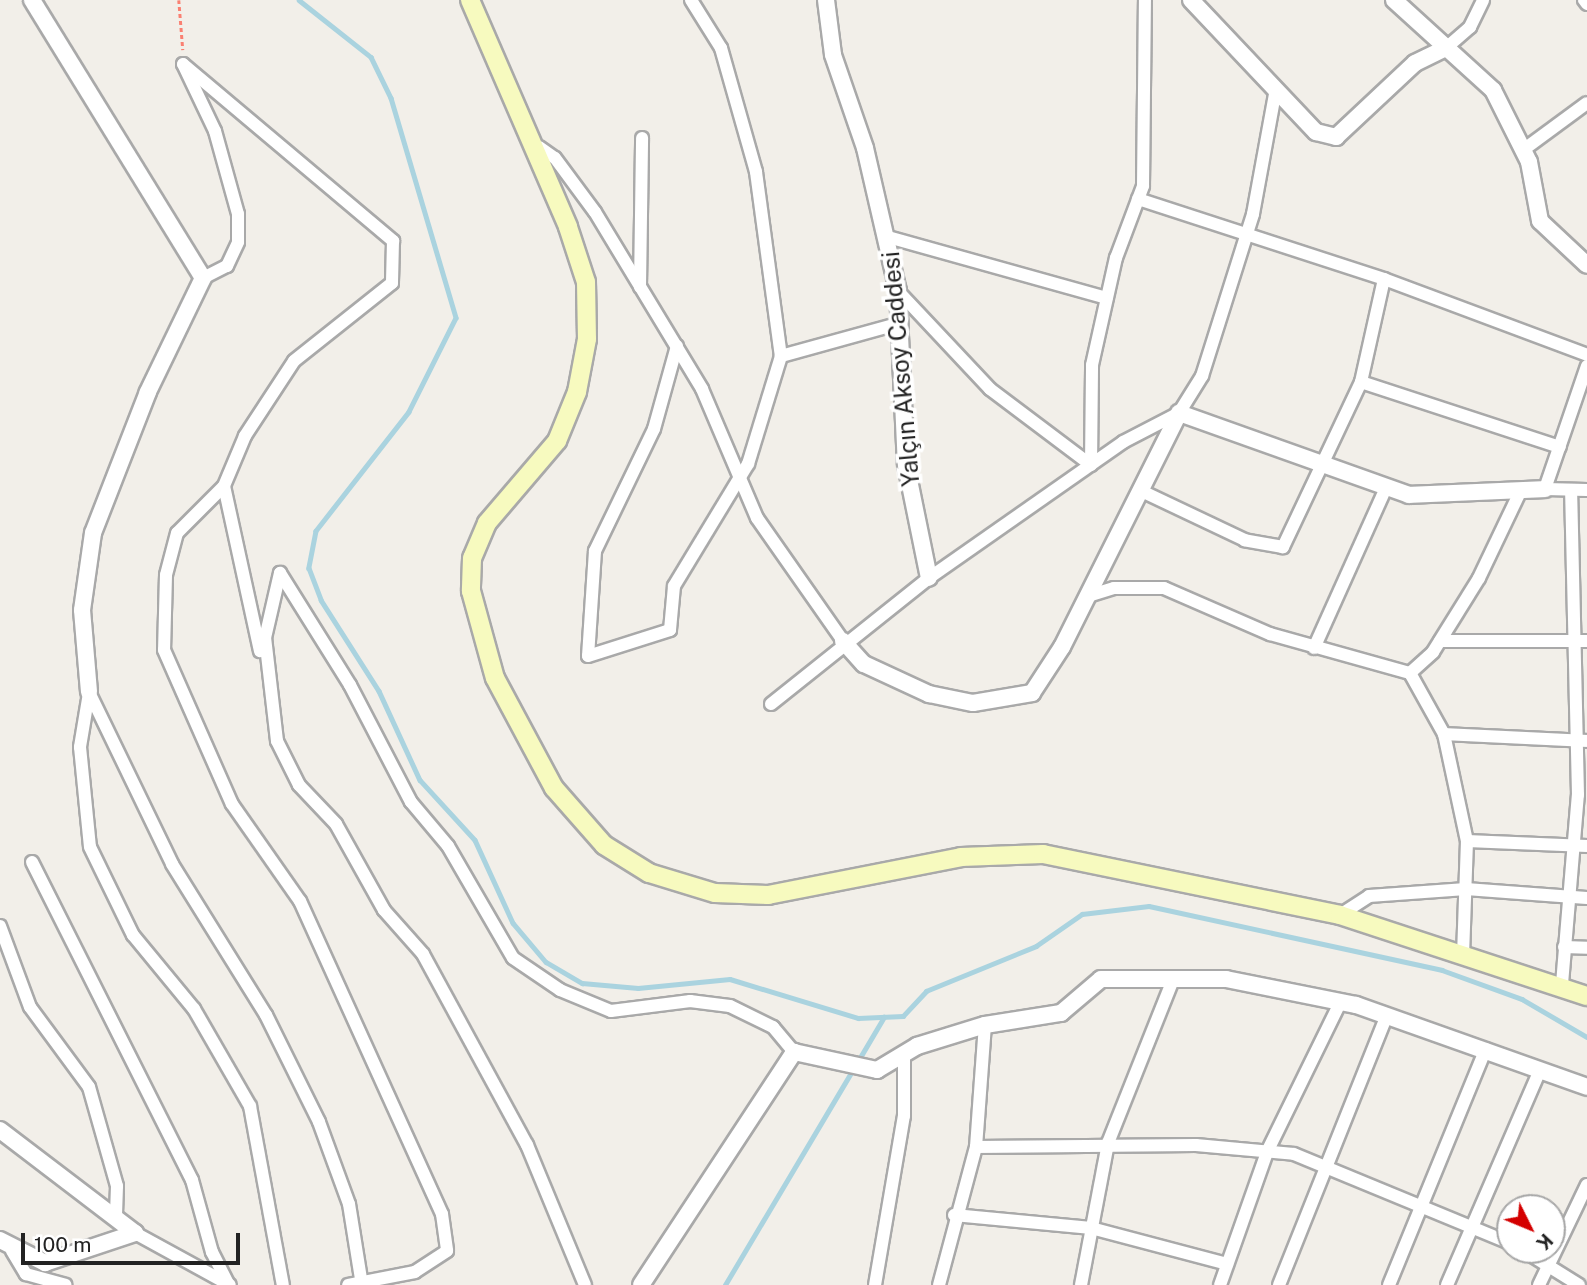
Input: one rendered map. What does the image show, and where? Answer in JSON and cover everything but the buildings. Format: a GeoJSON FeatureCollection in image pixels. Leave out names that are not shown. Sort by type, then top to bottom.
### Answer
{"type":"FeatureCollection","features":[{"type":"Feature","properties":{"kind":"main road"},"geometry":{"type":"LineString","coordinates":[[470,0],[539,148],[586,282],[587,339],[577,392],[557,441],[487,523],[472,558],[471,591],[495,678],[554,789],[604,845],[649,873],[715,893],[768,895],[961,857],[1043,854],[1340,915],[1562,984],[1587,996]]}},
{"type":"Feature","properties":{"kind":"street"},"geometry":{"type":"LineString","coordinates":[[32,0],[203,278]]}},
{"type":"Feature","properties":{"kind":"street"},"geometry":{"type":"LineString","coordinates":[[677,346],[654,429],[623,481],[595,551],[588,656],[670,630],[674,586],[738,472],[748,464],[780,356],[756,172],[721,48],[691,0]]}},
{"type":"Feature","properties":{"kind":"street","name":"Yalçın Aksoy Caddesi"},"geometry":{"type":"LineString","coordinates":[[826,0],[833,55],[888,237],[898,292],[897,324],[906,465],[929,578]]}},
{"type":"Feature","properties":{"kind":"street"},"geometry":{"type":"LineString","coordinates":[[1091,465],[1093,365],[1107,298],[1138,199],[1145,0]]}},
{"type":"Feature","properties":{"kind":"street"},"geometry":{"type":"LineString","coordinates":[[1191,0],[1316,132],[1335,136],[1415,64],[1446,48],[1470,27],[1483,0]]}},
{"type":"Feature","properties":{"kind":"street"},"geometry":{"type":"LineString","coordinates":[[1394,0],[1493,90],[1523,150],[1541,221],[1587,265]]}},
{"type":"Feature","properties":{"kind":"street"},"geometry":{"type":"LineString","coordinates":[[183,64],[215,131],[238,214],[237,242],[227,266],[203,278],[148,392],[93,533],[82,610],[89,692],[80,747],[90,847],[133,935],[194,1009],[250,1106],[283,1285]]}},
{"type":"Feature","properties":{"kind":"street"},"geometry":{"type":"LineString","coordinates":[[183,64],[393,241],[393,283],[294,361],[245,436],[224,486],[177,533],[166,575],[164,650],[232,804],[300,901],[426,1170],[447,1251],[415,1272],[348,1285]]}},
{"type":"Feature","properties":{"kind":"street"},"geometry":{"type":"LineString","coordinates":[[539,148],[573,179],[677,346],[789,572],[843,641],[864,664],[929,694],[973,703],[1010,702],[1032,693],[1047,675],[1139,490],[1179,413],[1202,376],[1247,234],[1276,89]]}},
{"type":"Feature","properties":{"kind":"street"},"geometry":{"type":"LineString","coordinates":[[1523,150],[1587,103]]}},
{"type":"Feature","properties":{"kind":"street"},"geometry":{"type":"LineString","coordinates":[[640,288],[642,138]]}},
{"type":"Feature","properties":{"kind":"street"},"geometry":{"type":"LineString","coordinates":[[1138,199],[1384,279],[1587,355]]}},
{"type":"Feature","properties":{"kind":"street"},"geometry":{"type":"LineString","coordinates":[[888,237],[1107,298]]}},
{"type":"Feature","properties":{"kind":"street"},"geometry":{"type":"LineString","coordinates":[[1139,490],[1245,540],[1283,547],[1307,504],[1316,466],[1361,382],[1384,279]]}},
{"type":"Feature","properties":{"kind":"street"},"geometry":{"type":"LineString","coordinates":[[898,292],[990,389],[1091,465]]}},
{"type":"Feature","properties":{"kind":"street"},"geometry":{"type":"LineString","coordinates":[[780,356],[897,324]]}},
{"type":"Feature","properties":{"kind":"street"},"geometry":{"type":"LineString","coordinates":[[1545,489],[1587,366]]}},
{"type":"Feature","properties":{"kind":"street"},"geometry":{"type":"LineString","coordinates":[[1361,382],[1560,447]]}},
{"type":"Feature","properties":{"kind":"street"},"geometry":{"type":"LineString","coordinates":[[771,704],[843,641],[929,578],[1091,465],[1179,413]]}},
{"type":"Feature","properties":{"kind":"street"},"geometry":{"type":"LineString","coordinates":[[1179,413],[1316,466],[1386,488],[1450,497],[1545,489],[1587,491]]}},
{"type":"Feature","properties":{"kind":"street"},"geometry":{"type":"LineString","coordinates":[[224,486],[277,741],[299,785],[336,824],[384,910],[423,954],[527,1145],[585,1285]]}},
{"type":"Feature","properties":{"kind":"street"},"geometry":{"type":"LineString","coordinates":[[1314,648],[1386,488]]}},
{"type":"Feature","properties":{"kind":"street"},"geometry":{"type":"LineString","coordinates":[[1562,984],[1566,896],[1572,845],[1583,795],[1582,640],[1571,490]]}},
{"type":"Feature","properties":{"kind":"street"},"geometry":{"type":"LineString","coordinates":[[1410,673],[1440,641],[1520,492]]}},
{"type":"Feature","properties":{"kind":"street"},"geometry":{"type":"LineString","coordinates":[[264,674],[265,638],[280,573],[350,685],[411,802],[448,846],[513,958],[560,990],[611,1011],[690,1001],[730,1006],[773,1027],[794,1052],[877,1070],[904,1059],[917,1046],[985,1025],[1060,1013],[1101,979],[1172,982],[1226,979],[1340,1002],[1387,1015],[1587,1087]]}},
{"type":"Feature","properties":{"kind":"street"},"geometry":{"type":"LineString","coordinates":[[1088,596],[1114,588],[1164,588],[1314,648],[1410,673],[1444,734],[1467,841],[1463,953]]}},
{"type":"Feature","properties":{"kind":"street"},"geometry":{"type":"LineString","coordinates":[[1440,641],[1582,640]]}},
{"type":"Feature","properties":{"kind":"street"},"geometry":{"type":"LineString","coordinates":[[89,692],[172,864],[266,1015],[319,1122],[349,1204],[362,1283]]}},
{"type":"Feature","properties":{"kind":"street"},"geometry":{"type":"LineString","coordinates":[[1444,734],[1582,740]]}},
{"type":"Feature","properties":{"kind":"street"},"geometry":{"type":"LineString","coordinates":[[1467,841],[1587,846]]}},
{"type":"Feature","properties":{"kind":"street"},"geometry":{"type":"LineString","coordinates":[[32,862],[177,1147],[230,1285]]}},
{"type":"Feature","properties":{"kind":"street"},"geometry":{"type":"LineString","coordinates":[[1340,915],[1369,897],[1466,889],[1587,898]]}},
{"type":"Feature","properties":{"kind":"street"},"geometry":{"type":"LineString","coordinates":[[0,926],[30,1007],[89,1087],[117,1185],[116,1218]]}},
{"type":"Feature","properties":{"kind":"street"},"geometry":{"type":"LineString","coordinates":[[1564,947],[1587,948]]}},
{"type":"Feature","properties":{"kind":"street"},"geometry":{"type":"LineString","coordinates":[[1081,1285],[1108,1143],[1172,982]]}},
{"type":"Feature","properties":{"kind":"street"},"geometry":{"type":"LineString","coordinates":[[1220,1285],[1267,1152],[1340,1002]]}},
{"type":"Feature","properties":{"kind":"street"},"geometry":{"type":"LineString","coordinates":[[1279,1285],[1323,1166],[1387,1015]]}},
{"type":"Feature","properties":{"kind":"street"},"geometry":{"type":"LineString","coordinates":[[939,1285],[954,1215],[976,1147],[985,1025]]}},
{"type":"Feature","properties":{"kind":"street"},"geometry":{"type":"LineString","coordinates":[[1389,1285],[1486,1049]]}},
{"type":"Feature","properties":{"kind":"street"},"geometry":{"type":"LineString","coordinates":[[641,1285],[794,1052]]}},
{"type":"Feature","properties":{"kind":"street"},"geometry":{"type":"LineString","coordinates":[[876,1285],[904,1116],[904,1059]]}},
{"type":"Feature","properties":{"kind":"street"},"geometry":{"type":"LineString","coordinates":[[1447,1285],[1540,1070]]}},
{"type":"Feature","properties":{"kind":"street"},"geometry":{"type":"LineString","coordinates":[[0,1130],[135,1233],[230,1285]]}},
{"type":"Feature","properties":{"kind":"street"},"geometry":{"type":"LineString","coordinates":[[976,1147],[1108,1143],[1267,1152],[1323,1166],[1421,1203],[1496,1236]]}},
{"type":"Feature","properties":{"kind":"street"},"geometry":{"type":"LineString","coordinates":[[1566,1228],[1587,1185]]}},
{"type":"Feature","properties":{"kind":"street"},"geometry":{"type":"LineString","coordinates":[[954,1215],[1091,1228],[1227,1264]]}},
{"type":"Feature","properties":{"kind":"street"},"geometry":{"type":"LineString","coordinates":[[6,1246],[46,1263],[135,1233]]}},
{"type":"Feature","properties":{"kind":"street"},"geometry":{"type":"LineString","coordinates":[[6,1246],[26,1274],[66,1285]]}},
{"type":"Feature","properties":{"kind":"street"},"geometry":{"type":"LineString","coordinates":[[1539,1285],[1548,1264],[1578,1285]]}},
{"type":"Feature","properties":{"kind":"street"},"geometry":{"type":"LineString","coordinates":[[415,1272],[421,1285]]}},
{"type":"Feature","properties":{"kind":"path"},"geometry":{"type":"LineString","coordinates":[[179,0],[183,64]]}},
{"type":"Feature","properties":{"kind":"waterway"},"geometry":{"type":"LineString","coordinates":[[299,0],[371,57],[391,98],[456,318],[409,412],[316,531],[309,568],[321,600],[379,691],[420,780],[475,840],[513,923],[546,962],[582,983],[638,988],[730,979],[858,1018],[903,1016],[926,991],[1036,946],[1082,914],[1149,906],[1442,970],[1522,999],[1587,1037]]}},
{"type":"Feature","properties":{"kind":"waterway"},"geometry":{"type":"LineString","coordinates":[[858,1061],[884,1017]]}},
{"type":"Feature","properties":{"kind":"waterway"},"geometry":{"type":"LineString","coordinates":[[725,1285],[853,1069]]}}]}
